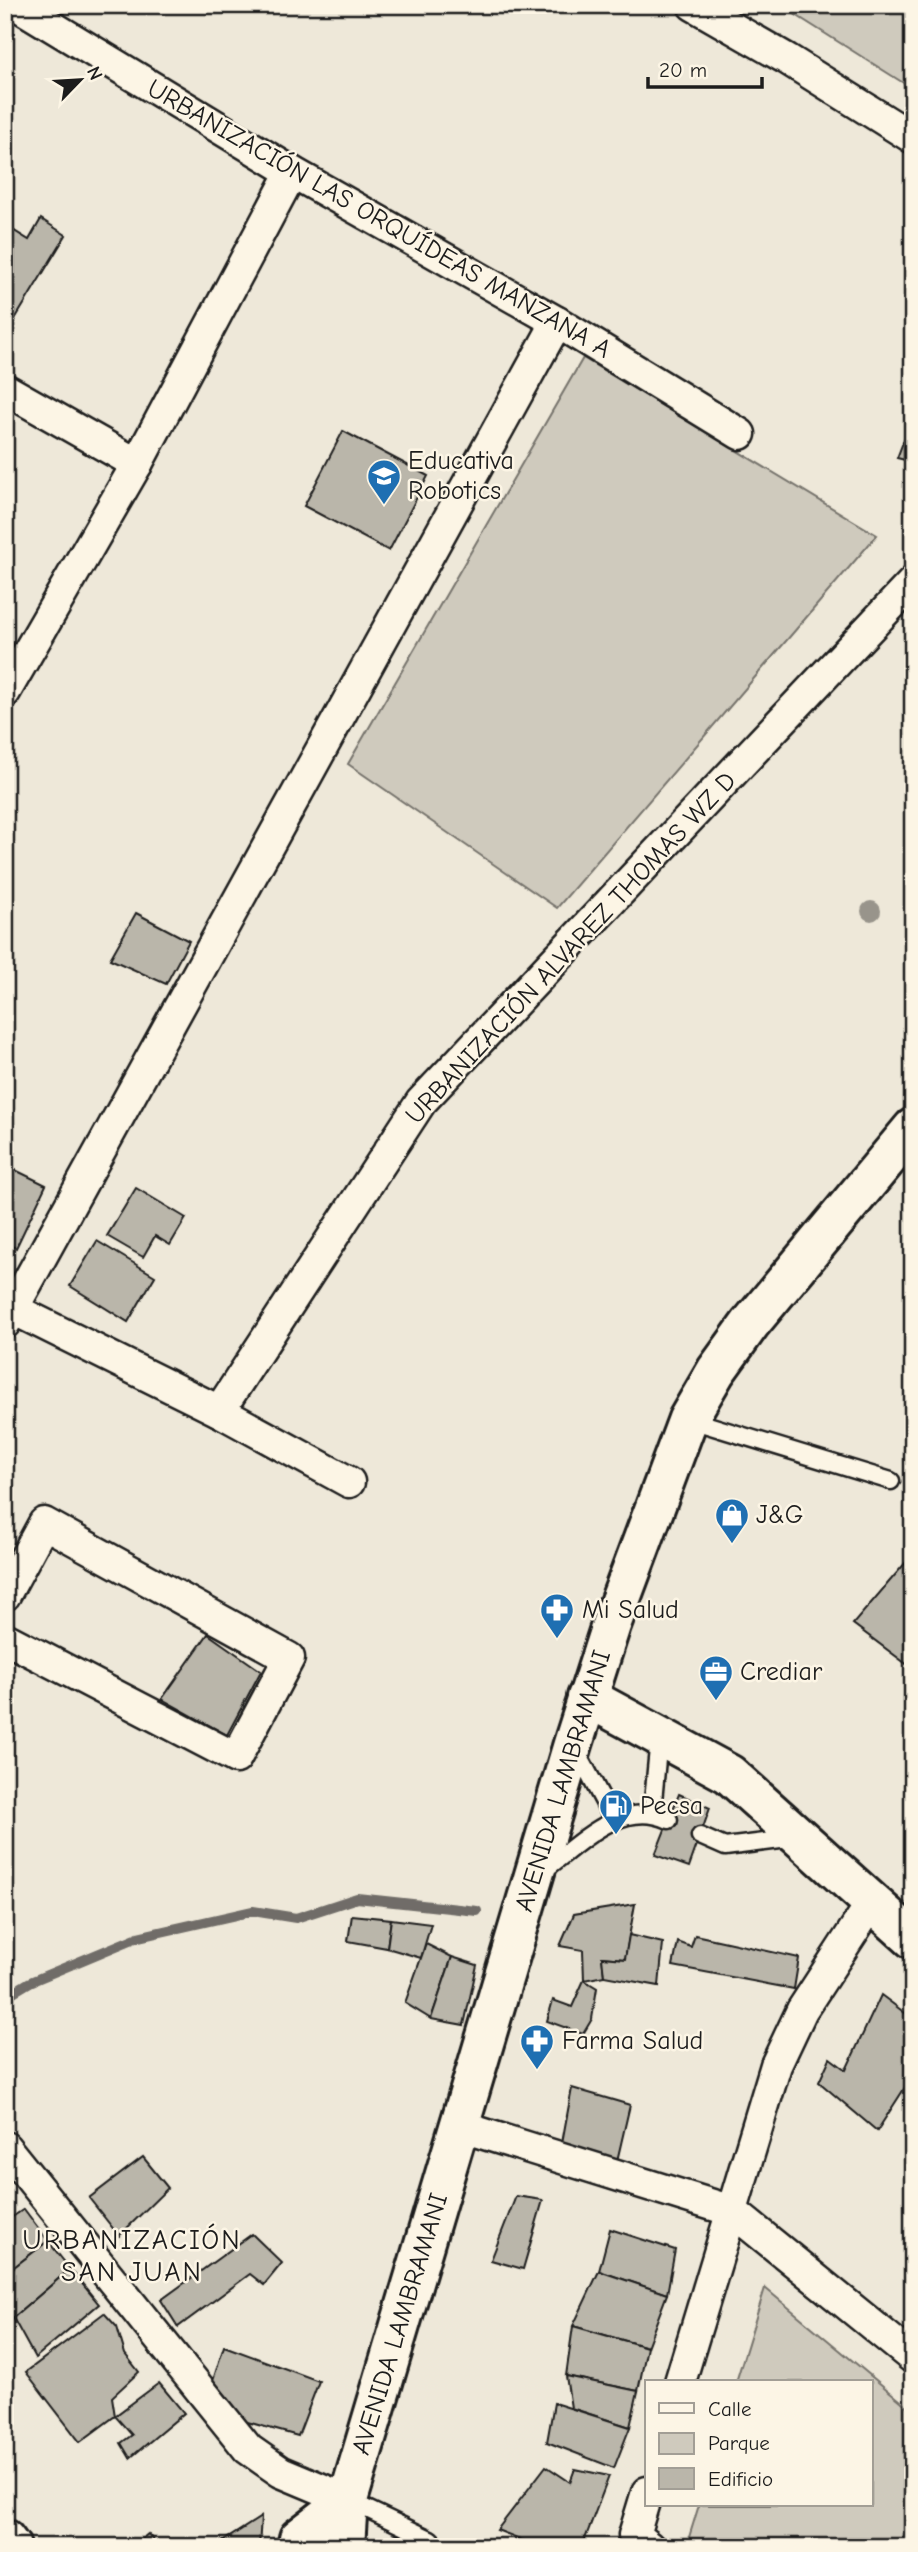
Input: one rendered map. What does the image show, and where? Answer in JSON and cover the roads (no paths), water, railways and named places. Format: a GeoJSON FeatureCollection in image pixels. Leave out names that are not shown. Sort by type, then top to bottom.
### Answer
{"type":"FeatureCollection","features":[{"type":"Feature","properties":{"kind":"main road","name":"AVENIDA LAMBRAMANI"},"geometry":{"type":"LineString","coordinates":[[345,2547],[348,2500],[587,1697],[688,1419],[716,1371],[750,1324],[913,1128]]}},
{"type":"Feature","properties":{"kind":"main road"},"geometry":{"type":"LineString","coordinates":[[587,1697],[729,1774],[913,1940]]}},
{"type":"Feature","properties":{"kind":"main road"},"geometry":{"type":"LineString","coordinates":[[297,2547],[299,2538],[348,2500]]}},
{"type":"Feature","properties":{"kind":"main road"},"geometry":{"type":"LineString","coordinates":[[5,2539],[11,2547]]}},
{"type":"Feature","properties":{"kind":"street","name":"URBANIZACIÓN LAS ORQUÍDEAS MANZANA A"},"geometry":{"type":"LineString","coordinates":[[17,5],[292,172],[557,322],[740,434]]}},
{"type":"Feature","properties":{"kind":"street"},"geometry":{"type":"LineString","coordinates":[[693,5],[913,138]]}},
{"type":"Feature","properties":{"kind":"street"},"geometry":{"type":"LineString","coordinates":[[5,692],[137,464],[292,172]]}},
{"type":"Feature","properties":{"kind":"street"},"geometry":{"type":"LineString","coordinates":[[349,1482],[219,1411],[8,1313],[557,322]]}},
{"type":"Feature","properties":{"kind":"street"},"geometry":{"type":"LineString","coordinates":[[5,389],[137,464]]}},
{"type":"Feature","properties":{"kind":"street","name":"URBANIZACIÓN ALVAREZ THOMAS WZ D"},"geometry":{"type":"LineString","coordinates":[[219,1411],[421,1102],[913,582]]}},
{"type":"Feature","properties":{"kind":"street"},"geometry":{"type":"LineString","coordinates":[[5,1595],[44,1523],[289,1658],[236,1758],[5,1638]]}},
{"type":"Feature","properties":{"kind":"street"},"geometry":{"type":"LineString","coordinates":[[681,2380],[776,2066],[803,2010],[871,1904]]}},
{"type":"Feature","properties":{"kind":"street"},"geometry":{"type":"LineString","coordinates":[[459,2126],[732,2211],[913,2358]]}},
{"type":"Feature","properties":{"kind":"street"},"geometry":{"type":"LineString","coordinates":[[5,2147],[248,2449],[281,2472],[348,2500]]}},
{"type":"Feature","properties":{"kind":"street"},"geometry":{"type":"LineString","coordinates":[[645,2499],[634,2535],[649,2547]]}},
{"type":"Feature","properties":{"kind":"lane"},"geometry":{"type":"LineString","coordinates":[[688,1419],[891,1481]]}},
{"type":"Feature","properties":{"kind":"lane"},"geometry":{"type":"LineString","coordinates":[[652,1812],[659,1736]]}},
{"type":"Feature","properties":{"kind":"lane"},"geometry":{"type":"LineString","coordinates":[[573,1744],[613,1819]]}},
{"type":"Feature","properties":{"kind":"lane"},"geometry":{"type":"LineString","coordinates":[[533,1879],[613,1819],[652,1812],[668,1820]]}},
{"type":"Feature","properties":{"kind":"lane"},"geometry":{"type":"LineString","coordinates":[[700,1836],[725,1847],[802,1838]]}},
{"type":"Feature","properties":{"kind":"lane"},"geometry":{"type":"LineString","coordinates":[[348,2500],[430,2539],[438,2547]]}},
{"type":"Feature","properties":{"kind":"waterway"},"geometry":{"type":"LineString","coordinates":[[5,1997],[30,1982],[138,1937],[253,1911],[296,1918],[357,1898],[477,1911]]}},
{"type":"Feature","properties":{"kind":"place","name":"Educativa Robotics"},"geometry":{"type":"Point","coordinates":[384,506]}},
{"type":"Feature","properties":{"kind":"place","name":"J&G"},"geometry":{"type":"Point","coordinates":[732,1545]}},
{"type":"Feature","properties":{"kind":"place","name":"Mi Salud"},"geometry":{"type":"Point","coordinates":[557,1640]}},
{"type":"Feature","properties":{"kind":"place","name":"Crediar"},"geometry":{"type":"Point","coordinates":[716,1702]}},
{"type":"Feature","properties":{"kind":"place","name":"Pecsa"},"geometry":{"type":"Point","coordinates":[616,1836]}},
{"type":"Feature","properties":{"kind":"place","name":"Farma Salud"},"geometry":{"type":"Point","coordinates":[537,2071]}},
{"type":"Feature","properties":{"kind":"district","name":"URBANIZACIÓN SAN JUAN"},"geometry":{"type":"Point","coordinates":[132,2256]}}]}
